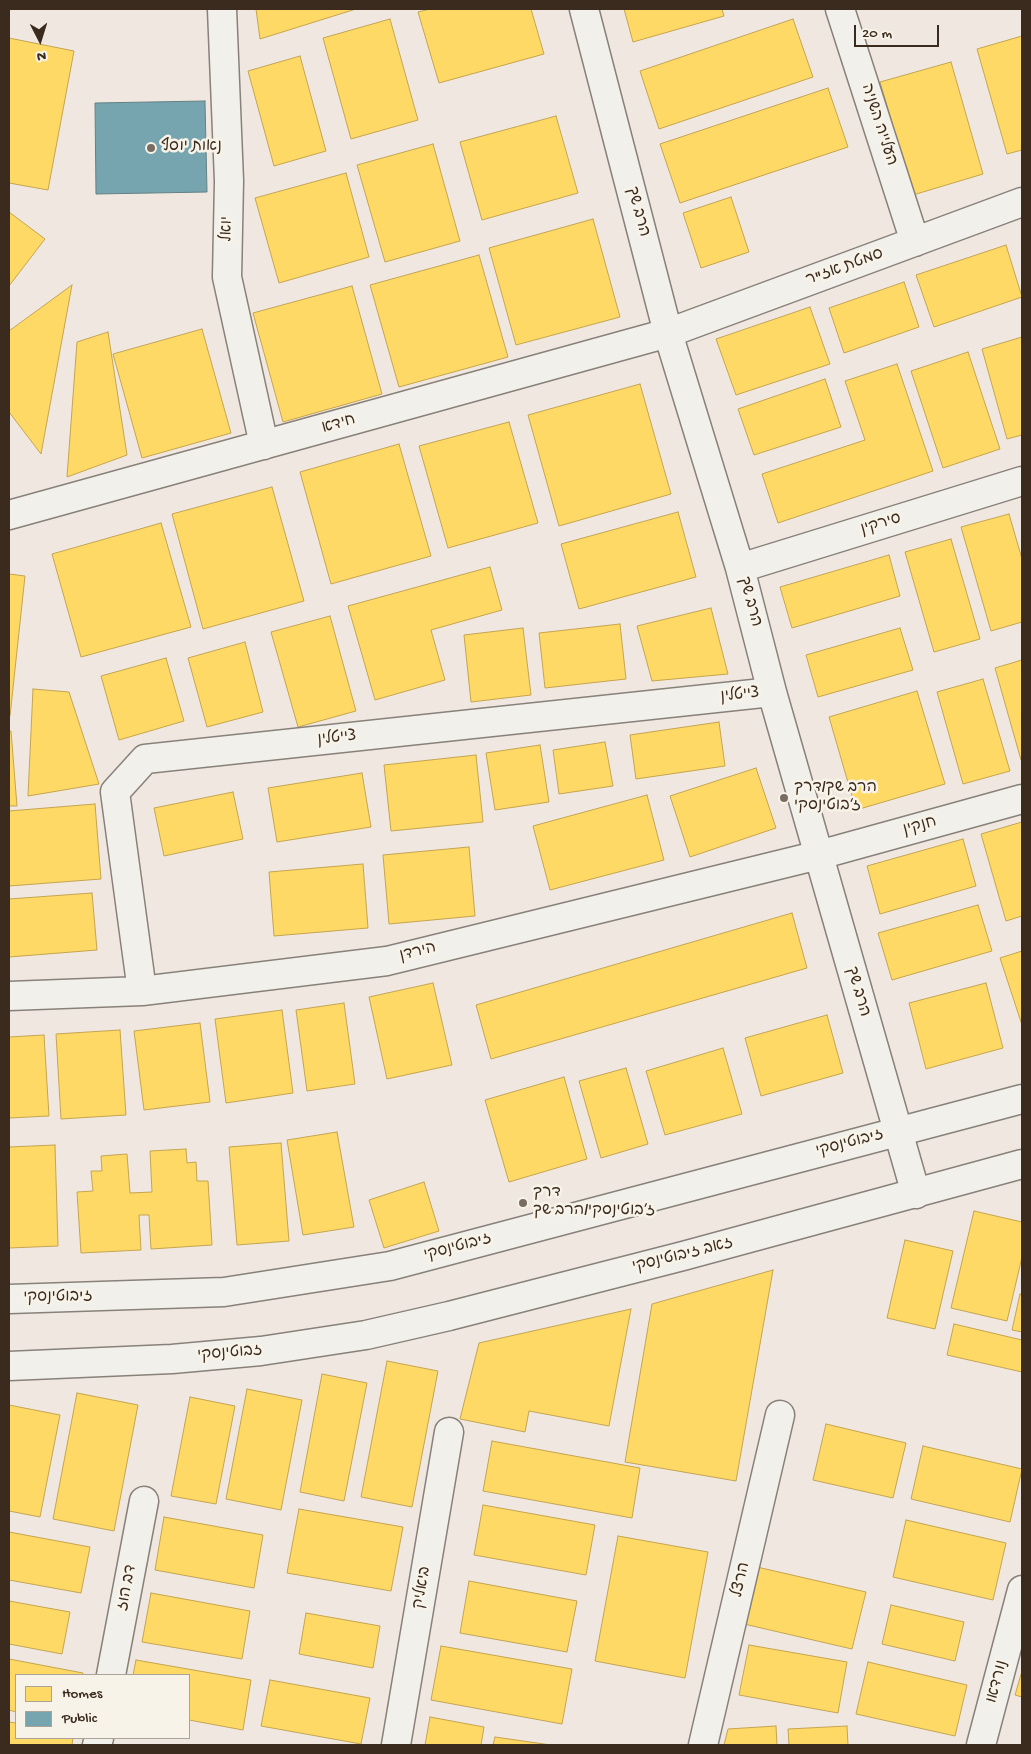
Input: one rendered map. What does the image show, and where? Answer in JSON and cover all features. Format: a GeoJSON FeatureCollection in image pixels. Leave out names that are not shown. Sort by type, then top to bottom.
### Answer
{"type":"FeatureCollection","features":[{"type":"Feature","properties":{"kind":"street","name":"יואל"},"geometry":{"type":"LineString","coordinates":[[222,9],[229,182],[228,277],[264,445]]}},
{"type":"Feature","properties":{"kind":"street","name":"הרב שך"},"geometry":{"type":"LineString","coordinates":[[584,9],[668,333],[740,568],[772,692],[916,1194]]}},
{"type":"Feature","properties":{"kind":"street","name":"העלייה השניה"},"geometry":{"type":"LineString","coordinates":[[840,9],[915,242]]}},
{"type":"Feature","properties":{"kind":"street","name":"סמטת אז\"ר"},"geometry":{"type":"LineString","coordinates":[[668,333],[1022,202]]}},
{"type":"Feature","properties":{"kind":"street","name":"חידא"},"geometry":{"type":"LineString","coordinates":[[9,515],[668,333]]}},
{"type":"Feature","properties":{"kind":"street","name":"סירקין"},"geometry":{"type":"LineString","coordinates":[[740,568],[1022,481]]}},
{"type":"Feature","properties":{"kind":"street","name":"צייטלין"},"geometry":{"type":"LineString","coordinates":[[142,991],[115,792],[145,759],[772,692]]}},
{"type":"Feature","properties":{"kind":"street","name":"חנקין"},"geometry":{"type":"LineString","coordinates":[[819,855],[1022,799]]}},
{"type":"Feature","properties":{"kind":"street","name":"הירדן"},"geometry":{"type":"LineString","coordinates":[[9,996],[142,991],[387,961],[819,855]]}},
{"type":"Feature","properties":{"kind":"street"},"geometry":{"type":"LineString","coordinates":[[897,1132],[1022,1099]]}},
{"type":"Feature","properties":{"kind":"street","name":"ז'בוטינסקי"},"geometry":{"type":"LineString","coordinates":[[9,1299],[224,1292],[390,1266],[897,1132]]}},
{"type":"Feature","properties":{"kind":"street"},"geometry":{"type":"LineString","coordinates":[[916,1194],[1022,1164]]}},
{"type":"Feature","properties":{"kind":"street","name":"זאב ז'בוטינסקי"},"geometry":{"type":"LineString","coordinates":[[449,1316],[916,1194]]}},
{"type":"Feature","properties":{"kind":"street","name":"זבוטינסקי"},"geometry":{"type":"LineString","coordinates":[[9,1366],[172,1359],[261,1351],[366,1335],[449,1316]]}},
{"type":"Feature","properties":{"kind":"street","name":"הרצל"},"geometry":{"type":"LineString","coordinates":[[703,1745],[780,1415]]}},
{"type":"Feature","properties":{"kind":"street","name":"ביאליק"},"geometry":{"type":"LineString","coordinates":[[396,1745],[449,1432]]}},
{"type":"Feature","properties":{"kind":"street","name":"דב הוז"},"geometry":{"type":"LineString","coordinates":[[111,1674],[144,1501]]}},
{"type":"Feature","properties":{"kind":"street","name":"נורדאו"},"geometry":{"type":"LineString","coordinates":[[981,1745],[1022,1590]]}},
{"type":"Feature","properties":{"kind":"building: Homes"},"geometry":{"type":"Polygon","coordinates":[[[256,9],[356,9],[260,39],[256,9]]]}},
{"type":"Feature","properties":{"kind":"building: Homes"},"geometry":{"type":"Polygon","coordinates":[[[430,9],[531,9],[544,54],[439,83],[418,12],[430,9]]]}},
{"type":"Feature","properties":{"kind":"building: Homes"},"geometry":{"type":"Polygon","coordinates":[[[624,9],[722,9],[724,16],[633,42],[624,9]]]}},
{"type":"Feature","properties":{"kind":"building: Homes"},"geometry":{"type":"Polygon","coordinates":[[[390,19],[418,120],[351,139],[323,38],[390,19]]]}},
{"type":"Feature","properties":{"kind":"building: Homes"},"geometry":{"type":"Polygon","coordinates":[[[793,19],[813,77],[659,129],[640,71],[793,19]]]}},
{"type":"Feature","properties":{"kind":"building: Homes"},"geometry":{"type":"Polygon","coordinates":[[[1022,36],[1022,150],[1007,154],[977,49],[1022,36]]]}},
{"type":"Feature","properties":{"kind":"building: Homes"},"geometry":{"type":"Polygon","coordinates":[[[9,38],[74,51],[48,190],[9,183],[9,38]]]}},
{"type":"Feature","properties":{"kind":"building: Homes"},"geometry":{"type":"Polygon","coordinates":[[[300,56],[326,151],[274,166],[248,71],[300,56]]]}},
{"type":"Feature","properties":{"kind":"building: Homes"},"geometry":{"type":"Polygon","coordinates":[[[951,62],[983,174],[913,195],[880,82],[951,62]]]}},
{"type":"Feature","properties":{"kind":"building: Homes"},"geometry":{"type":"Polygon","coordinates":[[[828,88],[848,147],[680,203],[660,144],[828,88]]]}},
{"type":"Feature","properties":{"kind":"building: Homes"},"geometry":{"type":"Polygon","coordinates":[[[556,116],[578,193],[482,220],[460,142],[556,116]]]}},
{"type":"Feature","properties":{"kind":"building: Homes"},"geometry":{"type":"Polygon","coordinates":[[[433,144],[460,241],[385,262],[357,165],[433,144]]]}},
{"type":"Feature","properties":{"kind":"building: Homes"},"geometry":{"type":"Polygon","coordinates":[[[346,173],[369,257],[279,283],[255,198],[346,173]]]}},
{"type":"Feature","properties":{"kind":"building: Homes"},"geometry":{"type":"Polygon","coordinates":[[[731,197],[749,252],[701,268],[683,213],[731,197]]]}},
{"type":"Feature","properties":{"kind":"building: Homes"},"geometry":{"type":"Polygon","coordinates":[[[9,212],[45,239],[9,286],[9,212]]]}},
{"type":"Feature","properties":{"kind":"building: Homes"},"geometry":{"type":"Polygon","coordinates":[[[593,219],[620,317],[516,345],[489,248],[593,219]]]}},
{"type":"Feature","properties":{"kind":"building: Homes"},"geometry":{"type":"Polygon","coordinates":[[[1006,245],[1022,297],[934,327],[916,275],[1006,245]]]}},
{"type":"Feature","properties":{"kind":"building: Homes"},"geometry":{"type":"Polygon","coordinates":[[[479,255],[508,357],[399,387],[370,285],[479,255]]]}},
{"type":"Feature","properties":{"kind":"building: Homes"},"geometry":{"type":"Polygon","coordinates":[[[904,282],[919,327],[844,353],[829,308],[904,282]]]}},
{"type":"Feature","properties":{"kind":"building: Homes"},"geometry":{"type":"Polygon","coordinates":[[[72,285],[41,454],[9,412],[9,331],[72,285]]]}},
{"type":"Feature","properties":{"kind":"building: Homes"},"geometry":{"type":"Polygon","coordinates":[[[352,286],[382,394],[283,422],[253,313],[352,286]]]}},
{"type":"Feature","properties":{"kind":"building: Homes"},"geometry":{"type":"Polygon","coordinates":[[[810,307],[830,364],[736,395],[716,339],[810,307]]]}},
{"type":"Feature","properties":{"kind":"building: Homes"},"geometry":{"type":"Polygon","coordinates":[[[202,329],[231,433],[142,458],[113,354],[202,329]]]}},
{"type":"Feature","properties":{"kind":"building: Homes"},"geometry":{"type":"Polygon","coordinates":[[[108,332],[127,455],[67,477],[77,342],[108,332]]]}},
{"type":"Feature","properties":{"kind":"building: Homes"},"geometry":{"type":"Polygon","coordinates":[[[1022,337],[1022,435],[1007,439],[982,349],[1022,337]]]}},
{"type":"Feature","properties":{"kind":"building: Homes"},"geometry":{"type":"Polygon","coordinates":[[[968,352],[1000,449],[943,468],[911,371],[968,352]]]}},
{"type":"Feature","properties":{"kind":"building: Homes"},"geometry":{"type":"Polygon","coordinates":[[[897,364],[933,471],[778,523],[762,474],[865,440],[845,381],[897,364]]]}},
{"type":"Feature","properties":{"kind":"building: Homes"},"geometry":{"type":"Polygon","coordinates":[[[825,379],[841,427],[754,455],[738,409],[825,379]]]}},
{"type":"Feature","properties":{"kind":"building: Homes"},"geometry":{"type":"Polygon","coordinates":[[[640,384],[671,494],[559,526],[528,415],[640,384]]]}},
{"type":"Feature","properties":{"kind":"building: Homes"},"geometry":{"type":"Polygon","coordinates":[[[509,422],[538,523],[448,548],[419,446],[509,422]]]}},
{"type":"Feature","properties":{"kind":"building: Homes"},"geometry":{"type":"Polygon","coordinates":[[[399,444],[431,556],[331,584],[300,472],[399,444]]]}},
{"type":"Feature","properties":{"kind":"building: Homes"},"geometry":{"type":"Polygon","coordinates":[[[272,487],[304,601],[203,629],[172,514],[272,487]]]}},
{"type":"Feature","properties":{"kind":"building: Homes"},"geometry":{"type":"Polygon","coordinates":[[[678,512],[696,577],[579,609],[561,544],[678,512]]]}},
{"type":"Feature","properties":{"kind":"building: Homes"},"geometry":{"type":"Polygon","coordinates":[[[1009,514],[1022,559],[1022,622],[991,631],[961,527],[1009,514]]]}},
{"type":"Feature","properties":{"kind":"building: Homes"},"geometry":{"type":"Polygon","coordinates":[[[161,523],[191,627],[81,657],[52,554],[161,523]]]}},
{"type":"Feature","properties":{"kind":"building: Homes"},"geometry":{"type":"Polygon","coordinates":[[[951,539],[980,639],[934,652],[905,552],[951,539]]]}},
{"type":"Feature","properties":{"kind":"building: Homes"},"geometry":{"type":"Polygon","coordinates":[[[889,555],[900,596],[792,628],[780,587],[889,555]]]}},
{"type":"Feature","properties":{"kind":"building: Homes"},"geometry":{"type":"Polygon","coordinates":[[[490,567],[502,610],[431,630],[445,680],[375,700],[348,606],[490,567]]]}},
{"type":"Feature","properties":{"kind":"building: Homes"},"geometry":{"type":"Polygon","coordinates":[[[9,574],[25,576],[10,716],[9,716],[9,574]]]}},
{"type":"Feature","properties":{"kind":"building: Homes"},"geometry":{"type":"Polygon","coordinates":[[[711,608],[728,674],[652,681],[637,626],[711,608]]]}},
{"type":"Feature","properties":{"kind":"building: Homes"},"geometry":{"type":"Polygon","coordinates":[[[330,616],[356,711],[298,727],[271,632],[330,616]]]}},
{"type":"Feature","properties":{"kind":"building: Homes"},"geometry":{"type":"Polygon","coordinates":[[[620,624],[626,679],[545,688],[539,633],[620,624]]]}},
{"type":"Feature","properties":{"kind":"building: Homes"},"geometry":{"type":"Polygon","coordinates":[[[523,628],[531,695],[471,702],[464,635],[523,628]]]}},
{"type":"Feature","properties":{"kind":"building: Homes"},"geometry":{"type":"Polygon","coordinates":[[[900,628],[913,670],[818,697],[806,655],[900,628]]]}},
{"type":"Feature","properties":{"kind":"building: Homes"},"geometry":{"type":"Polygon","coordinates":[[[245,642],[263,712],[207,727],[188,658],[245,642]]]}},
{"type":"Feature","properties":{"kind":"building: Homes"},"geometry":{"type":"Polygon","coordinates":[[[166,658],[184,721],[119,740],[101,676],[166,658]]]}},
{"type":"Feature","properties":{"kind":"building: Homes"},"geometry":{"type":"Polygon","coordinates":[[[1022,660],[1022,760],[1021,760],[995,668],[1022,660]]]}},
{"type":"Feature","properties":{"kind":"building: Homes"},"geometry":{"type":"Polygon","coordinates":[[[983,679],[1010,771],[963,784],[937,692],[983,679]]]}},
{"type":"Feature","properties":{"kind":"building: Homes"},"geometry":{"type":"Polygon","coordinates":[[[33,689],[69,692],[99,784],[28,796],[33,689]]]}},
{"type":"Feature","properties":{"kind":"building: Homes"},"geometry":{"type":"Polygon","coordinates":[[[917,691],[945,784],[856,810],[829,717],[917,691]]]}},
{"type":"Feature","properties":{"kind":"building: Homes"},"geometry":{"type":"Polygon","coordinates":[[[719,722],[725,766],[636,779],[630,735],[719,722]]]}},
{"type":"Feature","properties":{"kind":"building: Homes"},"geometry":{"type":"Polygon","coordinates":[[[9,731],[11,731],[17,806],[9,806],[9,731]]]}},
{"type":"Feature","properties":{"kind":"building: Homes"},"geometry":{"type":"Polygon","coordinates":[[[605,742],[613,786],[559,794],[553,750],[605,742]]]}},
{"type":"Feature","properties":{"kind":"building: Homes"},"geometry":{"type":"Polygon","coordinates":[[[540,745],[549,802],[495,810],[486,753],[540,745]]]}},
{"type":"Feature","properties":{"kind":"building: Homes"},"geometry":{"type":"Polygon","coordinates":[[[476,755],[483,822],[391,831],[384,765],[476,755]]]}},
{"type":"Feature","properties":{"kind":"building: Homes"},"geometry":{"type":"Polygon","coordinates":[[[756,768],[776,828],[690,857],[670,796],[756,768]]]}},
{"type":"Feature","properties":{"kind":"building: Homes"},"geometry":{"type":"Polygon","coordinates":[[[362,773],[371,827],[277,842],[268,788],[362,773]]]}},
{"type":"Feature","properties":{"kind":"building: Homes"},"geometry":{"type":"Polygon","coordinates":[[[233,792],[243,839],[164,856],[154,808],[233,792]]]}},
{"type":"Feature","properties":{"kind":"building: Homes"},"geometry":{"type":"Polygon","coordinates":[[[647,795],[664,860],[550,890],[533,826],[647,795]]]}},
{"type":"Feature","properties":{"kind":"building: Homes"},"geometry":{"type":"Polygon","coordinates":[[[95,804],[101,879],[9,886],[9,811],[95,804]]]}},
{"type":"Feature","properties":{"kind":"building: Homes"},"geometry":{"type":"Polygon","coordinates":[[[1022,822],[1022,916],[1006,921],[981,834],[1022,822]]]}},
{"type":"Feature","properties":{"kind":"building: Homes"},"geometry":{"type":"Polygon","coordinates":[[[963,839],[976,886],[880,914],[867,866],[963,839]]]}},
{"type":"Feature","properties":{"kind":"building: Homes"},"geometry":{"type":"Polygon","coordinates":[[[469,847],[475,916],[389,924],[383,855],[469,847]]]}},
{"type":"Feature","properties":{"kind":"building: Homes"},"geometry":{"type":"Polygon","coordinates":[[[363,864],[368,928],[274,936],[269,872],[363,864]]]}},
{"type":"Feature","properties":{"kind":"building: Homes"},"geometry":{"type":"Polygon","coordinates":[[[92,893],[97,950],[9,957],[9,899],[92,893]]]}},
{"type":"Feature","properties":{"kind":"building: Homes"},"geometry":{"type":"Polygon","coordinates":[[[978,905],[992,951],[892,980],[878,933],[978,905]]]}},
{"type":"Feature","properties":{"kind":"building: Homes"},"geometry":{"type":"Polygon","coordinates":[[[792,913],[807,968],[491,1059],[476,1005],[792,913]]]}},
{"type":"Feature","properties":{"kind":"building: Homes"},"geometry":{"type":"Polygon","coordinates":[[[1022,951],[1022,1025],[1000,958],[1022,951]]]}},
{"type":"Feature","properties":{"kind":"building: Homes"},"geometry":{"type":"Polygon","coordinates":[[[433,983],[452,1065],[387,1079],[369,997],[433,983]]]}},
{"type":"Feature","properties":{"kind":"building: Homes"},"geometry":{"type":"Polygon","coordinates":[[[986,983],[1003,1048],[926,1069],[909,1003],[986,983]]]}},
{"type":"Feature","properties":{"kind":"building: Homes"},"geometry":{"type":"Polygon","coordinates":[[[344,1003],[355,1084],[307,1091],[296,1010],[344,1003]]]}},
{"type":"Feature","properties":{"kind":"building: Homes"},"geometry":{"type":"Polygon","coordinates":[[[282,1010],[293,1093],[226,1103],[215,1019],[282,1010]]]}},
{"type":"Feature","properties":{"kind":"building: Homes"},"geometry":{"type":"Polygon","coordinates":[[[827,1015],[843,1073],[761,1096],[745,1038],[827,1015]]]}},
{"type":"Feature","properties":{"kind":"building: Homes"},"geometry":{"type":"Polygon","coordinates":[[[200,1023],[210,1102],[144,1110],[134,1031],[200,1023]]]}},
{"type":"Feature","properties":{"kind":"building: Homes"},"geometry":{"type":"Polygon","coordinates":[[[120,1030],[126,1115],[61,1119],[56,1034],[120,1030]]]}},
{"type":"Feature","properties":{"kind":"building: Homes"},"geometry":{"type":"Polygon","coordinates":[[[44,1035],[49,1116],[9,1118],[9,1037],[44,1035]]]}},
{"type":"Feature","properties":{"kind":"building: Homes"},"geometry":{"type":"Polygon","coordinates":[[[723,1048],[742,1114],[665,1135],[646,1071],[723,1048]]]}},
{"type":"Feature","properties":{"kind":"building: Homes"},"geometry":{"type":"Polygon","coordinates":[[[626,1068],[648,1144],[601,1158],[579,1081],[626,1068]]]}},
{"type":"Feature","properties":{"kind":"building: Homes"},"geometry":{"type":"Polygon","coordinates":[[[564,1077],[587,1159],[509,1182],[485,1100],[564,1077]]]}},
{"type":"Feature","properties":{"kind":"building: Homes"},"geometry":{"type":"Polygon","coordinates":[[[337,1132],[354,1227],[303,1235],[287,1140],[337,1132]]]}},
{"type":"Feature","properties":{"kind":"building: Homes"},"geometry":{"type":"Polygon","coordinates":[[[281,1143],[289,1241],[237,1245],[229,1147],[281,1143]]]}},
{"type":"Feature","properties":{"kind":"building: Homes"},"geometry":{"type":"Polygon","coordinates":[[[55,1145],[58,1246],[9,1248],[9,1147],[55,1145]]]}},
{"type":"Feature","properties":{"kind":"building: Homes"},"geometry":{"type":"Polygon","coordinates":[[[186,1149],[187,1163],[196,1162],[197,1181],[208,1181],[212,1245],[151,1249],[149,1215],[139,1215],[141,1250],[81,1253],[77,1192],[93,1191],[91,1171],[102,1171],[101,1156],[127,1154],[130,1193],[152,1192],[150,1151],[186,1149]]]}},
{"type":"Feature","properties":{"kind":"building: Homes"},"geometry":{"type":"Polygon","coordinates":[[[424,1182],[439,1231],[384,1248],[369,1200],[424,1182]]]}},
{"type":"Feature","properties":{"kind":"building: Homes"},"geometry":{"type":"Polygon","coordinates":[[[974,1211],[1022,1222],[1022,1257],[1007,1321],[951,1308],[974,1211]]]}},
{"type":"Feature","properties":{"kind":"building: Homes"},"geometry":{"type":"Polygon","coordinates":[[[905,1240],[953,1251],[935,1329],[887,1318],[905,1240]]]}},
{"type":"Feature","properties":{"kind":"building: Homes"},"geometry":{"type":"Polygon","coordinates":[[[773,1270],[736,1481],[625,1462],[652,1304],[773,1270]]]}},
{"type":"Feature","properties":{"kind":"building: Homes"},"geometry":{"type":"Polygon","coordinates":[[[1020,1294],[1022,1295],[1022,1332],[1012,1330],[1020,1294]]]}},
{"type":"Feature","properties":{"kind":"building: Homes"},"geometry":{"type":"Polygon","coordinates":[[[631,1309],[609,1426],[529,1411],[525,1432],[460,1419],[479,1343],[631,1309]]]}},
{"type":"Feature","properties":{"kind":"building: Homes"},"geometry":{"type":"Polygon","coordinates":[[[954,1324],[1022,1340],[1022,1372],[947,1355],[954,1324]]]}},
{"type":"Feature","properties":{"kind":"building: Homes"},"geometry":{"type":"Polygon","coordinates":[[[387,1361],[438,1371],[412,1507],[361,1497],[387,1361]]]}},
{"type":"Feature","properties":{"kind":"building: Homes"},"geometry":{"type":"Polygon","coordinates":[[[322,1374],[367,1383],[344,1501],[300,1492],[322,1374]]]}},
{"type":"Feature","properties":{"kind":"building: Homes"},"geometry":{"type":"Polygon","coordinates":[[[247,1389],[302,1400],[281,1510],[226,1499],[247,1389]]]}},
{"type":"Feature","properties":{"kind":"building: Homes"},"geometry":{"type":"Polygon","coordinates":[[[77,1393],[138,1405],[114,1531],[53,1519],[77,1393]]]}},
{"type":"Feature","properties":{"kind":"building: Homes"},"geometry":{"type":"Polygon","coordinates":[[[190,1397],[235,1406],[216,1504],[171,1496],[190,1397]]]}},
{"type":"Feature","properties":{"kind":"building: Homes"},"geometry":{"type":"Polygon","coordinates":[[[9,1405],[60,1415],[40,1517],[9,1511],[9,1405]]]}},
{"type":"Feature","properties":{"kind":"building: Homes"},"geometry":{"type":"Polygon","coordinates":[[[826,1424],[906,1443],[893,1498],[813,1480],[826,1424]]]}},
{"type":"Feature","properties":{"kind":"building: Homes"},"geometry":{"type":"Polygon","coordinates":[[[492,1441],[640,1468],[632,1518],[483,1491],[492,1441]]]}},
{"type":"Feature","properties":{"kind":"building: Homes"},"geometry":{"type":"Polygon","coordinates":[[[923,1446],[1022,1469],[1010,1522],[911,1499],[923,1446]]]}},
{"type":"Feature","properties":{"kind":"building: Homes"},"geometry":{"type":"Polygon","coordinates":[[[483,1505],[595,1525],[586,1575],[474,1555],[483,1505]]]}},
{"type":"Feature","properties":{"kind":"building: Homes"},"geometry":{"type":"Polygon","coordinates":[[[299,1509],[403,1527],[391,1591],[287,1573],[299,1509]]]}},
{"type":"Feature","properties":{"kind":"building: Homes"},"geometry":{"type":"Polygon","coordinates":[[[164,1517],[263,1535],[254,1588],[155,1570],[164,1517]]]}},
{"type":"Feature","properties":{"kind":"building: Homes"},"geometry":{"type":"Polygon","coordinates":[[[906,1520],[1006,1543],[993,1600],[893,1577],[906,1520]]]}},
{"type":"Feature","properties":{"kind":"building: Homes"},"geometry":{"type":"Polygon","coordinates":[[[9,1532],[90,1547],[81,1593],[9,1580],[9,1532]]]}},
{"type":"Feature","properties":{"kind":"building: Homes"},"geometry":{"type":"Polygon","coordinates":[[[618,1536],[708,1552],[685,1678],[595,1661],[618,1536]]]}},
{"type":"Feature","properties":{"kind":"building: Homes"},"geometry":{"type":"Polygon","coordinates":[[[757,1567],[866,1592],[852,1649],[744,1624],[757,1567]]]}},
{"type":"Feature","properties":{"kind":"building: Homes"},"geometry":{"type":"Polygon","coordinates":[[[469,1581],[577,1601],[567,1652],[460,1633],[469,1581]]]}},
{"type":"Feature","properties":{"kind":"building: Homes"},"geometry":{"type":"Polygon","coordinates":[[[151,1593],[250,1611],[242,1659],[142,1642],[151,1593]]]}},
{"type":"Feature","properties":{"kind":"building: Homes"},"geometry":{"type":"Polygon","coordinates":[[[9,1601],[70,1612],[62,1654],[9,1644],[9,1601]]]}},
{"type":"Feature","properties":{"kind":"building: Homes"},"geometry":{"type":"Polygon","coordinates":[[[891,1605],[964,1622],[955,1661],[882,1644],[891,1605]]]}},
{"type":"Feature","properties":{"kind":"building: Homes"},"geometry":{"type":"Polygon","coordinates":[[[306,1613],[380,1626],[373,1668],[299,1654],[306,1613]]]}},
{"type":"Feature","properties":{"kind":"building: Homes"},"geometry":{"type":"Polygon","coordinates":[[[749,1645],[847,1662],[838,1713],[739,1695],[749,1645]]]}},
{"type":"Feature","properties":{"kind":"building: Homes"},"geometry":{"type":"Polygon","coordinates":[[[441,1646],[572,1669],[562,1724],[431,1700],[441,1646]]]}},
{"type":"Feature","properties":{"kind":"building: Homes"},"geometry":{"type":"Polygon","coordinates":[[[9,1659],[83,1673],[15,1674],[15,1712],[9,1710],[9,1659]]]}},
{"type":"Feature","properties":{"kind":"building: Homes"},"geometry":{"type":"Polygon","coordinates":[[[136,1660],[251,1680],[243,1730],[190,1720],[190,1674],[133,1674],[136,1660]]]}},
{"type":"Feature","properties":{"kind":"building: Homes"},"geometry":{"type":"Polygon","coordinates":[[[868,1662],[967,1685],[955,1736],[856,1714],[868,1662]]]}},
{"type":"Feature","properties":{"kind":"building: Homes"},"geometry":{"type":"Polygon","coordinates":[[[1022,1671],[1022,1697],[1015,1695],[1022,1671]]]}},
{"type":"Feature","properties":{"kind":"building: Homes"},"geometry":{"type":"Polygon","coordinates":[[[270,1680],[370,1698],[361,1744],[261,1726],[270,1680]]]}},
{"type":"Feature","properties":{"kind":"building: Homes"},"geometry":{"type":"Polygon","coordinates":[[[430,1717],[484,1727],[481,1745],[425,1745],[430,1717]]]}},
{"type":"Feature","properties":{"kind":"building: Homes"},"geometry":{"type":"Polygon","coordinates":[[[9,1722],[15,1723],[15,1739],[73,1739],[72,1745],[9,1745],[9,1722]]]}},
{"type":"Feature","properties":{"kind":"building: Homes"},"geometry":{"type":"Polygon","coordinates":[[[776,1726],[777,1745],[724,1745],[728,1729],[776,1726]]]}},
{"type":"Feature","properties":{"kind":"building: Homes"},"geometry":{"type":"Polygon","coordinates":[[[847,1726],[848,1745],[789,1745],[788,1729],[847,1726]]]}},
{"type":"Feature","properties":{"kind":"building: Homes"},"geometry":{"type":"Polygon","coordinates":[[[495,1737],[551,1745],[493,1745],[495,1737]]]}},
{"type":"Feature","properties":{"kind":"building: Public","name":"נאות יוסף"},"geometry":{"type":"Polygon","coordinates":[[[205,101],[207,192],[96,194],[95,103],[205,101]]]}},
{"type":"Feature","properties":{"kind":"place","name":"נאות יוסף"},"geometry":{"type":"Point","coordinates":[151,148]}},
{"type":"Feature","properties":{"kind":"place","name":"הרב שך/דרך ז׳בוטינסקי"},"geometry":{"type":"Point","coordinates":[784,798]}},
{"type":"Feature","properties":{"kind":"place","name":"דרך ז׳בוטינסקי/הרב שך"},"geometry":{"type":"Point","coordinates":[523,1203]}}]}
